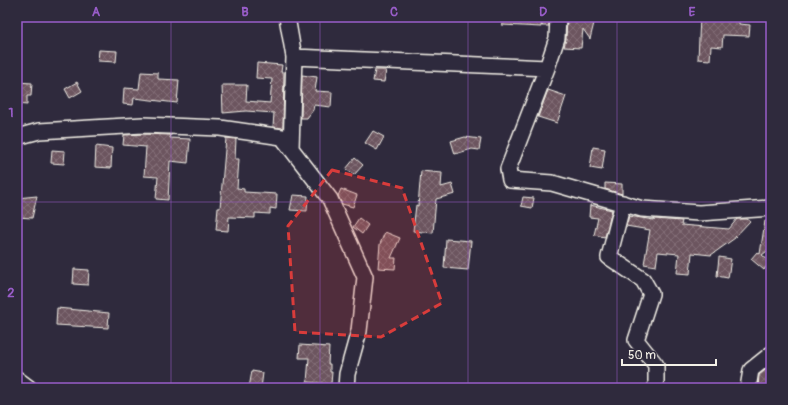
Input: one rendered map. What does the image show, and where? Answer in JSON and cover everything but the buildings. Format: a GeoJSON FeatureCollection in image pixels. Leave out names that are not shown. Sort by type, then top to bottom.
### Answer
{"type":"FeatureCollection","features":[{"type":"Feature","properties":{"kind":"street"},"geometry":{"type":"LineString","coordinates":[[287,17],[294,57],[291,148]]}},
{"type":"Feature","properties":{"kind":"street"},"geometry":{"type":"LineString","coordinates":[[558,17],[557,38],[508,169],[510,180],[552,182],[642,209],[699,213],[771,208]]}},
{"type":"Feature","properties":{"kind":"street"},"geometry":{"type":"LineString","coordinates":[[294,57],[547,68]]}},
{"type":"Feature","properties":{"kind":"street"},"geometry":{"type":"LineString","coordinates":[[17,137],[39,131],[143,125],[220,128],[282,137],[330,199],[365,277],[359,332],[347,374],[346,388]]}},
{"type":"Feature","properties":{"kind":"street"},"geometry":{"type":"LineString","coordinates":[[623,204],[609,257],[643,280],[651,294],[636,340],[656,365],[656,388]]}},
{"type":"Feature","properties":{"kind":"street"},"geometry":{"type":"LineString","coordinates":[[748,388],[751,370],[771,354]]}},
{"type":"Feature","properties":{"kind":"street"},"geometry":{"type":"LineString","coordinates":[[17,379],[29,388]]}},
{"type":"Feature","properties":{"kind":"highlighted area"},"geometry":{"type":"Polygon","coordinates":[[[332,170],[402,188],[442,303],[381,337],[295,332],[288,226],[332,170]]]}}]}
